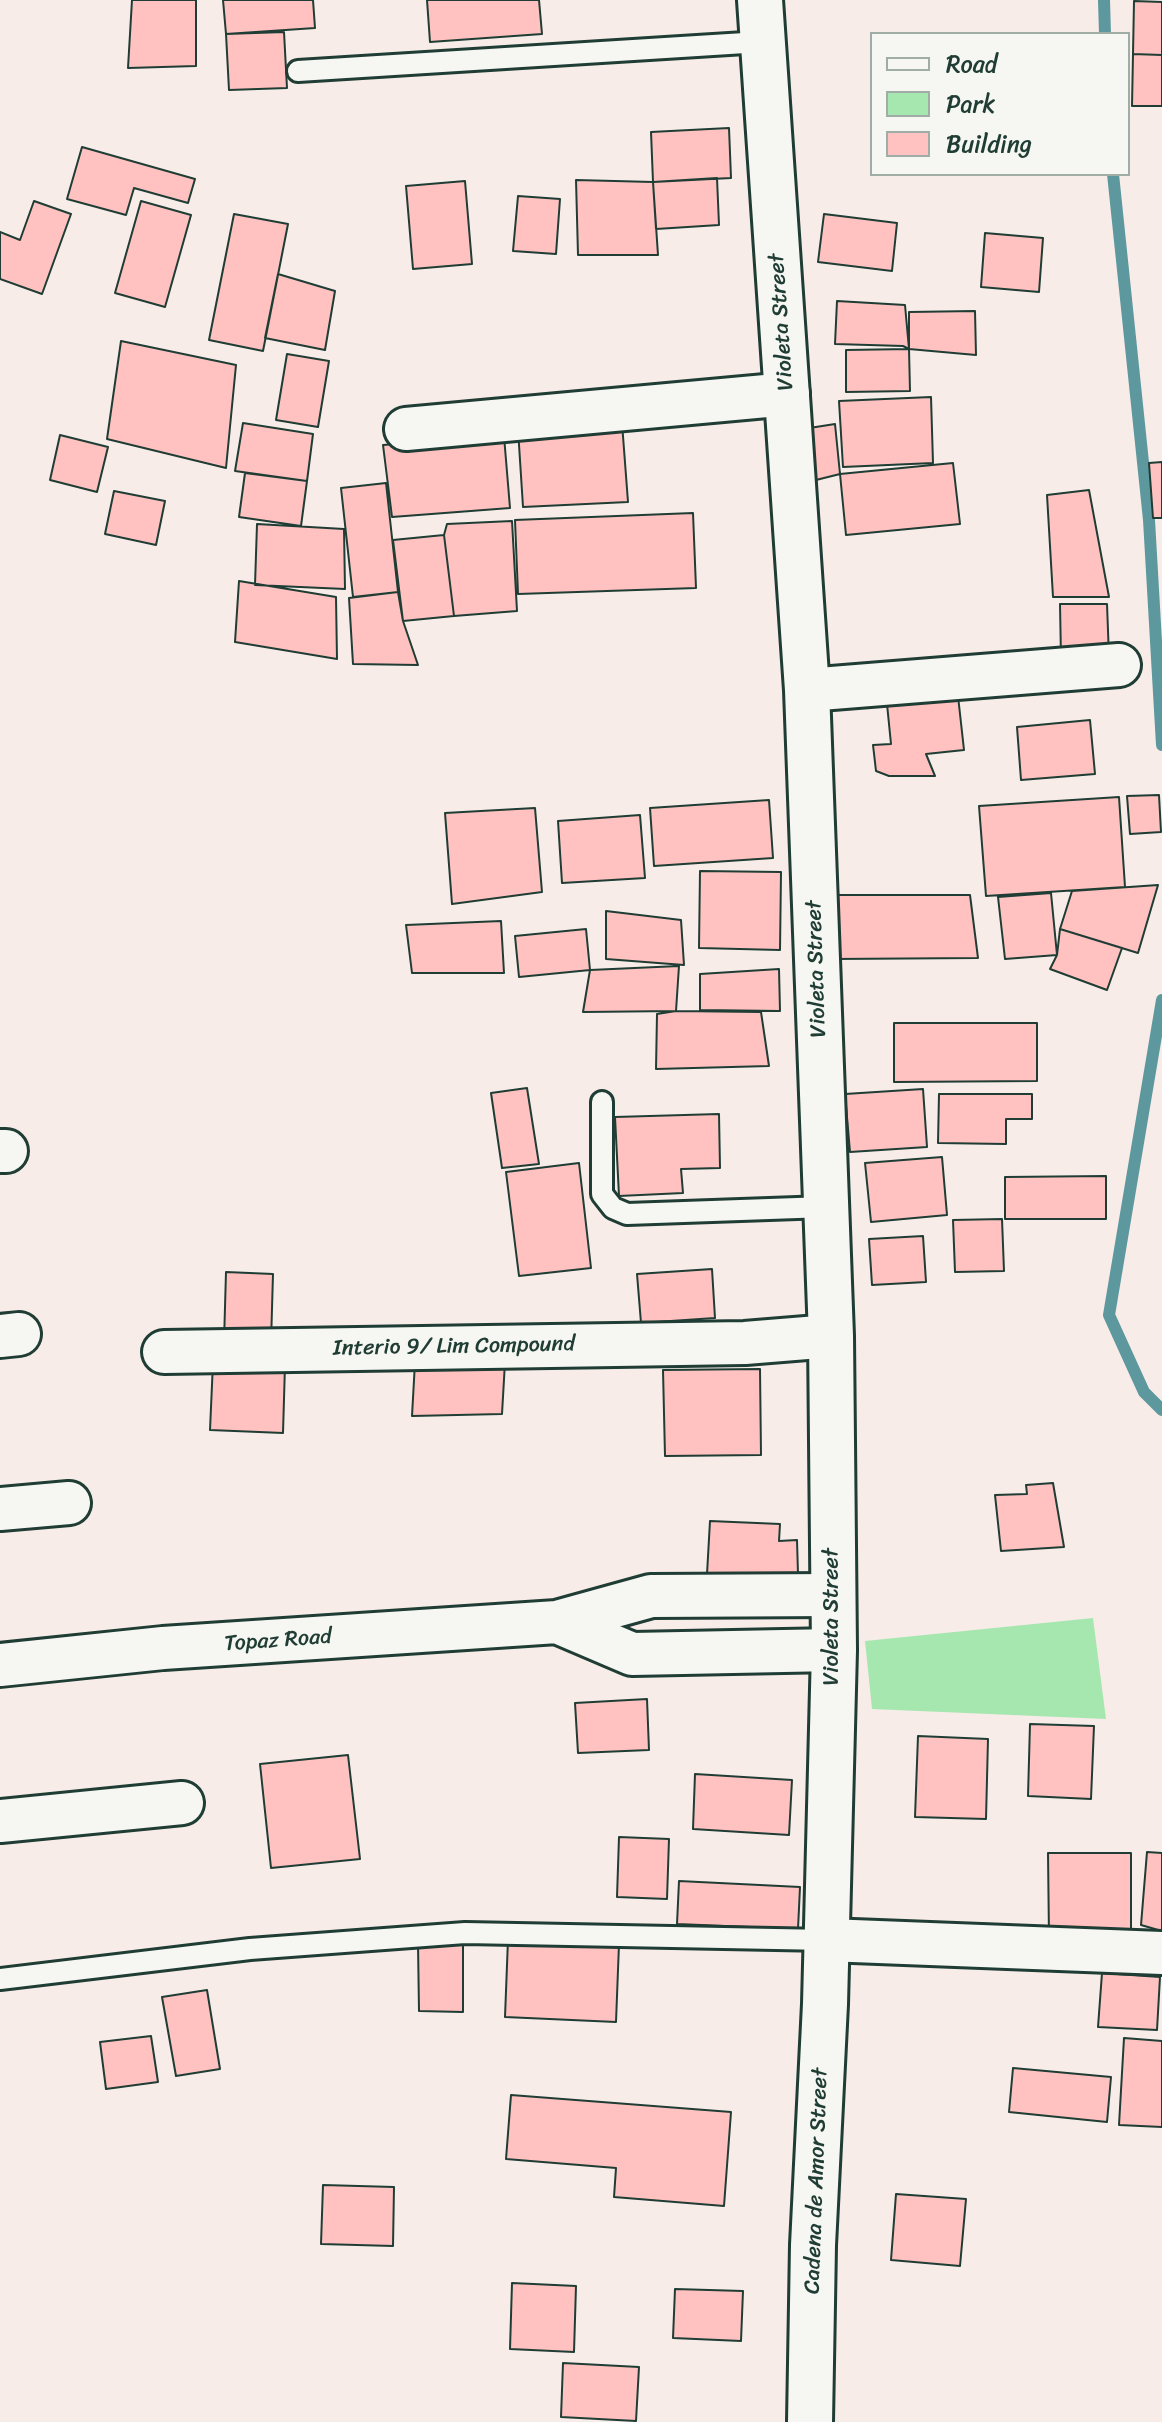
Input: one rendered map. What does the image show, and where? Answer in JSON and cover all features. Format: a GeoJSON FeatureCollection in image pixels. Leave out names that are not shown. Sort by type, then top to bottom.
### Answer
{"type":"FeatureCollection","features":[{"type":"Feature","properties":{"kind":"main road","name":"Violeta Street"},"geometry":{"type":"LineString","coordinates":[[761,21],[807,690],[831,1336],[834,1650],[827,1940]]}},
{"type":"Feature","properties":{"kind":"main road","name":"Cadena de Amor Street"},"geometry":{"type":"LineString","coordinates":[[810,2422],[813,2245],[827,1940]]}},
{"type":"Feature","properties":{"kind":"street"},"geometry":{"type":"LineString","coordinates":[[406,429],[788,394]]}},
{"type":"Feature","properties":{"kind":"street"},"geometry":{"type":"LineString","coordinates":[[807,690],[1119,665]]}},
{"type":"Feature","properties":{"kind":"street","name":"Interio 9/ Lim Compound"},"geometry":{"type":"LineString","coordinates":[[164,1352],[745,1343],[831,1336]]}},
{"type":"Feature","properties":{"kind":"street"},"geometry":{"type":"LineString","coordinates":[[0,1509],[69,1503]]}},
{"type":"Feature","properties":{"kind":"street","name":"Topaz Road"},"geometry":{"type":"LineString","coordinates":[[0,1665],[163,1648],[557,1622],[651,1596],[832,1595]]}},
{"type":"Feature","properties":{"kind":"street","name":"Topaz Road"},"geometry":{"type":"LineString","coordinates":[[557,1622],[632,1654],[834,1650]]}},
{"type":"Feature","properties":{"kind":"street"},"geometry":{"type":"LineString","coordinates":[[0,1821],[182,1803]]}},
{"type":"Feature","properties":{"kind":"street"},"geometry":{"type":"LineString","coordinates":[[827,1940],[1162,1953]]}},
{"type":"Feature","properties":{"kind":"lane"},"geometry":{"type":"LineString","coordinates":[[298,71],[761,21]]}},
{"type":"Feature","properties":{"kind":"lane"},"geometry":{"type":"LineString","coordinates":[[602,1102],[602,1194],[613,1208],[627,1214],[826,1207]]}},
{"type":"Feature","properties":{"kind":"lane"},"geometry":{"type":"LineString","coordinates":[[0,1979],[250,1949],[465,1933],[827,1940]]}},
{"type":"Feature","properties":{"kind":"green space"},"geometry":{"type":"Polygon","coordinates":[[[1093,1618],[1106,1719],[872,1709],[865,1641],[1093,1618]]]}},
{"type":"Feature","properties":{"kind":"building"},"geometry":{"type":"Polygon","coordinates":[[[132,0],[196,0],[196,66],[128,68],[132,0]]]}},
{"type":"Feature","properties":{"kind":"building"},"geometry":{"type":"Polygon","coordinates":[[[223,0],[313,0],[315,28],[226,34],[223,0]]]}},
{"type":"Feature","properties":{"kind":"building"},"geometry":{"type":"Polygon","coordinates":[[[427,0],[539,0],[542,34],[430,42],[427,0]]]}},
{"type":"Feature","properties":{"kind":"building"},"geometry":{"type":"Polygon","coordinates":[[[1134,1],[1162,2],[1162,55],[1133,54],[1134,1]]]}},
{"type":"Feature","properties":{"kind":"building"},"geometry":{"type":"Polygon","coordinates":[[[284,32],[287,88],[229,90],[226,34],[284,32]]]}},
{"type":"Feature","properties":{"kind":"building"},"geometry":{"type":"Polygon","coordinates":[[[1133,54],[1162,55],[1162,106],[1132,106],[1133,54]]]}},
{"type":"Feature","properties":{"kind":"building"},"geometry":{"type":"Polygon","coordinates":[[[729,128],[731,178],[653,182],[651,132],[729,128]]]}},
{"type":"Feature","properties":{"kind":"building"},"geometry":{"type":"Polygon","coordinates":[[[82,147],[195,179],[188,203],[134,188],[126,215],[67,199],[82,147]]]}},
{"type":"Feature","properties":{"kind":"building"},"geometry":{"type":"Polygon","coordinates":[[[717,178],[719,225],[656,229],[653,182],[717,178]]]}},
{"type":"Feature","properties":{"kind":"building"},"geometry":{"type":"Polygon","coordinates":[[[576,180],[653,182],[658,255],[578,255],[576,180]]]}},
{"type":"Feature","properties":{"kind":"building"},"geometry":{"type":"Polygon","coordinates":[[[465,181],[472,264],[413,269],[406,186],[465,181]]]}},
{"type":"Feature","properties":{"kind":"building"},"geometry":{"type":"Polygon","coordinates":[[[518,196],[560,199],[556,254],[513,251],[518,196]]]}},
{"type":"Feature","properties":{"kind":"building"},"geometry":{"type":"Polygon","coordinates":[[[34,201],[71,214],[42,294],[0,279],[0,232],[20,240],[34,201]]]}},
{"type":"Feature","properties":{"kind":"building"},"geometry":{"type":"Polygon","coordinates":[[[141,201],[191,215],[165,307],[115,293],[141,201]]]}},
{"type":"Feature","properties":{"kind":"building"},"geometry":{"type":"Polygon","coordinates":[[[234,214],[288,224],[263,351],[209,340],[234,214]]]}},
{"type":"Feature","properties":{"kind":"building"},"geometry":{"type":"Polygon","coordinates":[[[824,214],[897,223],[892,271],[818,262],[824,214]]]}},
{"type":"Feature","properties":{"kind":"building"},"geometry":{"type":"Polygon","coordinates":[[[985,233],[1043,238],[1039,292],[981,287],[985,233]]]}},
{"type":"Feature","properties":{"kind":"building"},"geometry":{"type":"Polygon","coordinates":[[[278,274],[335,291],[325,350],[265,338],[278,274]]]}},
{"type":"Feature","properties":{"kind":"building"},"geometry":{"type":"Polygon","coordinates":[[[837,301],[905,305],[909,349],[903,346],[835,344],[837,301]]]}},
{"type":"Feature","properties":{"kind":"building"},"geometry":{"type":"Polygon","coordinates":[[[975,311],[976,355],[909,349],[909,312],[975,311]]]}},
{"type":"Feature","properties":{"kind":"building"},"geometry":{"type":"Polygon","coordinates":[[[121,341],[236,365],[226,468],[107,439],[121,341]]]}},
{"type":"Feature","properties":{"kind":"building"},"geometry":{"type":"Polygon","coordinates":[[[909,349],[910,391],[846,392],[846,350],[909,349]]]}},
{"type":"Feature","properties":{"kind":"building"},"geometry":{"type":"Polygon","coordinates":[[[287,354],[329,361],[318,427],[276,420],[287,354]]]}},
{"type":"Feature","properties":{"kind":"building"},"geometry":{"type":"Polygon","coordinates":[[[931,397],[933,463],[843,467],[839,401],[931,397]]]}},
{"type":"Feature","properties":{"kind":"building"},"geometry":{"type":"Polygon","coordinates":[[[243,423],[313,434],[307,481],[235,471],[243,423]]]}},
{"type":"Feature","properties":{"kind":"building"},"geometry":{"type":"Polygon","coordinates":[[[622,423],[628,502],[523,507],[518,429],[622,423]]]}},
{"type":"Feature","properties":{"kind":"building"},"geometry":{"type":"Polygon","coordinates":[[[835,424],[840,474],[812,481],[803,429],[835,424]]]}},
{"type":"Feature","properties":{"kind":"building"},"geometry":{"type":"Polygon","coordinates":[[[60,435],[108,447],[97,492],[50,480],[60,435]]]}},
{"type":"Feature","properties":{"kind":"building"},"geometry":{"type":"Polygon","coordinates":[[[504,436],[510,508],[392,517],[383,445],[504,436]]]}},
{"type":"Feature","properties":{"kind":"building"},"geometry":{"type":"Polygon","coordinates":[[[1162,462],[1162,518],[1153,518],[1149,463],[1162,462]]]}},
{"type":"Feature","properties":{"kind":"building"},"geometry":{"type":"Polygon","coordinates":[[[953,463],[960,524],[846,535],[840,474],[953,463]]]}},
{"type":"Feature","properties":{"kind":"building"},"geometry":{"type":"Polygon","coordinates":[[[245,473],[307,481],[301,526],[239,517],[245,473]]]}},
{"type":"Feature","properties":{"kind":"building"},"geometry":{"type":"Polygon","coordinates":[[[386,483],[398,592],[353,597],[341,488],[386,483]]]}},
{"type":"Feature","properties":{"kind":"building"},"geometry":{"type":"Polygon","coordinates":[[[1089,490],[1109,597],[1053,597],[1047,495],[1089,490]]]}},
{"type":"Feature","properties":{"kind":"building"},"geometry":{"type":"Polygon","coordinates":[[[114,491],[165,501],[156,545],[105,534],[114,491]]]}},
{"type":"Feature","properties":{"kind":"building"},"geometry":{"type":"Polygon","coordinates":[[[693,513],[696,588],[518,594],[515,520],[693,513]]]}},
{"type":"Feature","properties":{"kind":"building"},"geometry":{"type":"Polygon","coordinates":[[[512,521],[517,611],[454,616],[444,535],[447,524],[512,521]]]}},
{"type":"Feature","properties":{"kind":"building"},"geometry":{"type":"Polygon","coordinates":[[[257,524],[344,529],[345,589],[255,585],[257,524]]]}},
{"type":"Feature","properties":{"kind":"building"},"geometry":{"type":"Polygon","coordinates":[[[444,535],[454,616],[403,621],[393,540],[444,535]]]}},
{"type":"Feature","properties":{"kind":"building"},"geometry":{"type":"Polygon","coordinates":[[[239,581],[336,597],[337,659],[235,642],[239,581]]]}},
{"type":"Feature","properties":{"kind":"building"},"geometry":{"type":"Polygon","coordinates":[[[398,592],[403,621],[418,665],[353,664],[349,598],[398,592]]]}},
{"type":"Feature","properties":{"kind":"building"},"geometry":{"type":"Polygon","coordinates":[[[1060,604],[1107,604],[1109,657],[1061,659],[1060,604]]]}},
{"type":"Feature","properties":{"kind":"building"},"geometry":{"type":"Polygon","coordinates":[[[958,696],[964,750],[926,754],[935,776],[889,776],[876,771],[873,745],[891,744],[887,704],[958,696]]]}},
{"type":"Feature","properties":{"kind":"building"},"geometry":{"type":"Polygon","coordinates":[[[1090,720],[1095,774],[1021,780],[1017,727],[1090,720]]]}},
{"type":"Feature","properties":{"kind":"building"},"geometry":{"type":"Polygon","coordinates":[[[1159,795],[1161,832],[1130,834],[1127,796],[1159,795]]]}},
{"type":"Feature","properties":{"kind":"building"},"geometry":{"type":"Polygon","coordinates":[[[1119,797],[1125,887],[986,896],[979,806],[1119,797]]]}},
{"type":"Feature","properties":{"kind":"building"},"geometry":{"type":"Polygon","coordinates":[[[769,800],[773,858],[654,866],[650,808],[769,800]]]}},
{"type":"Feature","properties":{"kind":"building"},"geometry":{"type":"Polygon","coordinates":[[[535,808],[542,892],[452,904],[445,813],[535,808]]]}},
{"type":"Feature","properties":{"kind":"building"},"geometry":{"type":"Polygon","coordinates":[[[640,815],[645,878],[562,883],[558,821],[640,815]]]}},
{"type":"Feature","properties":{"kind":"building"},"geometry":{"type":"Polygon","coordinates":[[[700,871],[781,872],[780,950],[699,948],[700,871]]]}},
{"type":"Feature","properties":{"kind":"building"},"geometry":{"type":"Polygon","coordinates":[[[1158,885],[1138,953],[1060,929],[1072,891],[1158,885]]]}},
{"type":"Feature","properties":{"kind":"building"},"geometry":{"type":"Polygon","coordinates":[[[1051,893],[1057,955],[1005,959],[998,897],[1051,893]]]}},
{"type":"Feature","properties":{"kind":"building"},"geometry":{"type":"Polygon","coordinates":[[[834,895],[970,895],[978,958],[833,959],[834,895]]]}},
{"type":"Feature","properties":{"kind":"building"},"geometry":{"type":"Polygon","coordinates":[[[606,911],[681,920],[684,965],[606,959],[606,911]]]}},
{"type":"Feature","properties":{"kind":"building"},"geometry":{"type":"Polygon","coordinates":[[[501,921],[504,973],[412,973],[406,925],[501,921]]]}},
{"type":"Feature","properties":{"kind":"building"},"geometry":{"type":"Polygon","coordinates":[[[586,929],[590,970],[519,977],[515,936],[586,929]]]}},
{"type":"Feature","properties":{"kind":"building"},"geometry":{"type":"Polygon","coordinates":[[[1060,929],[1122,948],[1107,990],[1050,969],[1057,955],[1060,929]]]}},
{"type":"Feature","properties":{"kind":"building"},"geometry":{"type":"Polygon","coordinates":[[[679,966],[676,1011],[583,1012],[590,970],[679,966]]]}},
{"type":"Feature","properties":{"kind":"building"},"geometry":{"type":"Polygon","coordinates":[[[779,969],[780,1011],[700,1010],[700,974],[779,969]]]}},
{"type":"Feature","properties":{"kind":"building"},"geometry":{"type":"Polygon","coordinates":[[[676,1011],[761,1012],[769,1066],[656,1069],[657,1014],[676,1011]]]}},
{"type":"Feature","properties":{"kind":"building"},"geometry":{"type":"Polygon","coordinates":[[[894,1023],[1037,1023],[1037,1081],[894,1082],[894,1023]]]}},
{"type":"Feature","properties":{"kind":"building"},"geometry":{"type":"Polygon","coordinates":[[[527,1088],[539,1164],[502,1168],[491,1093],[527,1088]]]}},
{"type":"Feature","properties":{"kind":"building"},"geometry":{"type":"Polygon","coordinates":[[[923,1089],[927,1147],[850,1152],[845,1094],[923,1089]]]}},
{"type":"Feature","properties":{"kind":"building"},"geometry":{"type":"Polygon","coordinates":[[[939,1094],[1032,1094],[1032,1119],[1006,1119],[1006,1144],[938,1143],[939,1094]]]}},
{"type":"Feature","properties":{"kind":"building"},"geometry":{"type":"Polygon","coordinates":[[[719,1114],[720,1168],[681,1169],[683,1193],[619,1196],[615,1117],[719,1114]]]}},
{"type":"Feature","properties":{"kind":"building"},"geometry":{"type":"Polygon","coordinates":[[[942,1157],[947,1215],[871,1222],[865,1163],[942,1157]]]}},
{"type":"Feature","properties":{"kind":"building"},"geometry":{"type":"Polygon","coordinates":[[[579,1163],[591,1268],[519,1276],[506,1172],[579,1163]]]}},
{"type":"Feature","properties":{"kind":"building"},"geometry":{"type":"Polygon","coordinates":[[[1106,1176],[1106,1219],[1005,1219],[1005,1177],[1106,1176]]]}},
{"type":"Feature","properties":{"kind":"building"},"geometry":{"type":"Polygon","coordinates":[[[1002,1219],[1004,1271],[955,1272],[953,1220],[1002,1219]]]}},
{"type":"Feature","properties":{"kind":"building"},"geometry":{"type":"Polygon","coordinates":[[[923,1236],[926,1282],[872,1285],[869,1239],[923,1236]]]}},
{"type":"Feature","properties":{"kind":"building"},"geometry":{"type":"Polygon","coordinates":[[[712,1269],[715,1318],[641,1323],[637,1274],[712,1269]]]}},
{"type":"Feature","properties":{"kind":"building"},"geometry":{"type":"Polygon","coordinates":[[[226,1272],[273,1274],[271,1343],[224,1342],[226,1272]]]}},
{"type":"Feature","properties":{"kind":"building"},"geometry":{"type":"Polygon","coordinates":[[[213,1362],[285,1365],[283,1433],[210,1430],[213,1362]]]}},
{"type":"Feature","properties":{"kind":"building"},"geometry":{"type":"Polygon","coordinates":[[[415,1362],[505,1362],[502,1414],[412,1416],[415,1362]]]}},
{"type":"Feature","properties":{"kind":"building"},"geometry":{"type":"Polygon","coordinates":[[[760,1369],[761,1455],[665,1456],[663,1370],[760,1369]]]}},
{"type":"Feature","properties":{"kind":"building"},"geometry":{"type":"Polygon","coordinates":[[[1053,1483],[1064,1547],[1001,1551],[995,1495],[1027,1494],[1026,1485],[1053,1483]]]}},
{"type":"Feature","properties":{"kind":"building"},"geometry":{"type":"Polygon","coordinates":[[[710,1521],[780,1524],[779,1541],[797,1540],[798,1574],[707,1574],[710,1521]]]}},
{"type":"Feature","properties":{"kind":"building"},"geometry":{"type":"Polygon","coordinates":[[[647,1699],[649,1750],[578,1753],[575,1703],[647,1699]]]}},
{"type":"Feature","properties":{"kind":"building"},"geometry":{"type":"Polygon","coordinates":[[[1030,1724],[1094,1726],[1091,1799],[1028,1796],[1030,1724]]]}},
{"type":"Feature","properties":{"kind":"building"},"geometry":{"type":"Polygon","coordinates":[[[918,1736],[988,1739],[986,1819],[915,1817],[918,1736]]]}},
{"type":"Feature","properties":{"kind":"building"},"geometry":{"type":"Polygon","coordinates":[[[348,1755],[360,1859],[271,1868],[260,1764],[348,1755]]]}},
{"type":"Feature","properties":{"kind":"building"},"geometry":{"type":"Polygon","coordinates":[[[695,1774],[792,1780],[789,1835],[693,1829],[695,1774]]]}},
{"type":"Feature","properties":{"kind":"building"},"geometry":{"type":"Polygon","coordinates":[[[619,1837],[669,1839],[667,1899],[617,1897],[619,1837]]]}},
{"type":"Feature","properties":{"kind":"building"},"geometry":{"type":"Polygon","coordinates":[[[1147,1852],[1162,1853],[1162,1931],[1141,1925],[1147,1852]]]}},
{"type":"Feature","properties":{"kind":"building"},"geometry":{"type":"Polygon","coordinates":[[[1048,1853],[1131,1853],[1131,1937],[1049,1938],[1048,1853]]]}},
{"type":"Feature","properties":{"kind":"building"},"geometry":{"type":"Polygon","coordinates":[[[679,1881],[800,1887],[798,1929],[677,1924],[679,1881]]]}},
{"type":"Feature","properties":{"kind":"building"},"geometry":{"type":"Polygon","coordinates":[[[508,1939],[619,1944],[616,2022],[505,2017],[508,1939]]]}},
{"type":"Feature","properties":{"kind":"building"},"geometry":{"type":"Polygon","coordinates":[[[418,1944],[463,1945],[463,2012],[419,2011],[418,1944]]]}},
{"type":"Feature","properties":{"kind":"building"},"geometry":{"type":"Polygon","coordinates":[[[1102,1973],[1160,1977],[1157,2030],[1098,2027],[1102,1973]]]}},
{"type":"Feature","properties":{"kind":"building"},"geometry":{"type":"Polygon","coordinates":[[[207,1990],[220,2069],[176,2076],[162,1997],[207,1990]]]}},
{"type":"Feature","properties":{"kind":"building"},"geometry":{"type":"Polygon","coordinates":[[[151,2036],[158,2082],[106,2089],[100,2042],[151,2036]]]}},
{"type":"Feature","properties":{"kind":"building"},"geometry":{"type":"Polygon","coordinates":[[[1124,2038],[1162,2041],[1162,2127],[1119,2125],[1124,2038]]]}},
{"type":"Feature","properties":{"kind":"building"},"geometry":{"type":"Polygon","coordinates":[[[1013,2068],[1111,2077],[1107,2122],[1009,2112],[1013,2068]]]}},
{"type":"Feature","properties":{"kind":"building"},"geometry":{"type":"Polygon","coordinates":[[[511,2095],[731,2112],[724,2206],[614,2197],[616,2168],[506,2159],[511,2095]]]}},
{"type":"Feature","properties":{"kind":"building"},"geometry":{"type":"Polygon","coordinates":[[[323,2185],[394,2187],[393,2246],[321,2244],[323,2185]]]}},
{"type":"Feature","properties":{"kind":"building"},"geometry":{"type":"Polygon","coordinates":[[[896,2194],[966,2199],[960,2266],[891,2260],[896,2194]]]}},
{"type":"Feature","properties":{"kind":"building"},"geometry":{"type":"Polygon","coordinates":[[[512,2283],[576,2286],[574,2352],[510,2349],[512,2283]]]}},
{"type":"Feature","properties":{"kind":"building"},"geometry":{"type":"Polygon","coordinates":[[[675,2289],[743,2291],[741,2341],[673,2338],[675,2289]]]}},
{"type":"Feature","properties":{"kind":"building"},"geometry":{"type":"Polygon","coordinates":[[[563,2363],[639,2367],[636,2421],[561,2417],[563,2363]]]}},
{"type":"Feature","properties":{"kind":"waterway"},"geometry":{"type":"LineString","coordinates":[[1104,0],[1105,32]]}},
{"type":"Feature","properties":{"kind":"waterway"},"geometry":{"type":"LineString","coordinates":[[1113,176],[1149,520],[1162,745]]}},
{"type":"Feature","properties":{"kind":"waterway"},"geometry":{"type":"LineString","coordinates":[[1162,1000],[1109,1315],[1144,1392],[1162,1410]]}}]}
